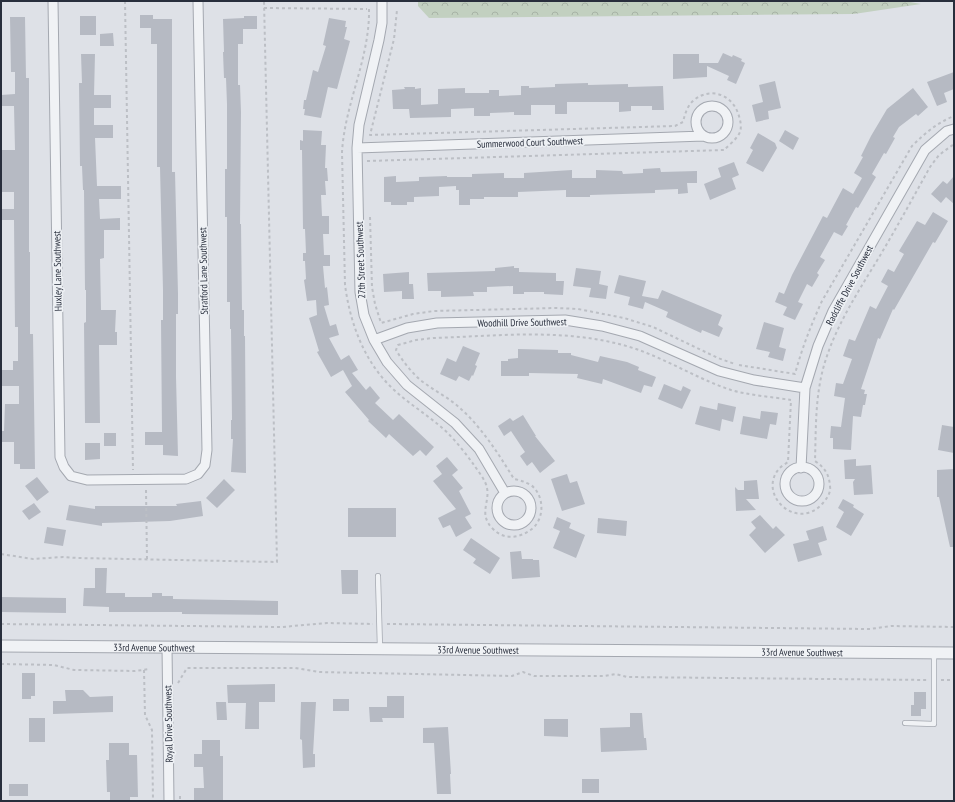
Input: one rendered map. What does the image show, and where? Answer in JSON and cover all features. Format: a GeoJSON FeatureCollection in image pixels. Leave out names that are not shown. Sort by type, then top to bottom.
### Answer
{"type":"FeatureCollection","features":[{"type":"Feature","properties":{"kind":"street","name":"Huxley Lane Southwest"},"geometry":{"type":"LineString","coordinates":[[53,1],[60,457],[70,476],[87,480],[133,480]]}},
{"type":"Feature","properties":{"kind":"street","name":"Stratford Lane Southwest"},"geometry":{"type":"LineString","coordinates":[[133,480],[186,479],[198,474],[205,465],[207,450],[198,1]]}},
{"type":"Feature","properties":{"kind":"street","name":"27th Street Southwest"},"geometry":{"type":"LineString","coordinates":[[382,1],[382,23],[359,125],[357,148],[360,292],[364,315],[374,340],[387,362],[407,385],[456,423],[478,449],[505,493]]}},
{"type":"Feature","properties":{"kind":"street","name":"Radcliffe Drive Southwest"},"geometry":{"type":"LineString","coordinates":[[801,468],[805,388],[818,346],[833,311],[925,150],[947,131],[954,129]]}},
{"type":"Feature","properties":{"kind":"street","name":"Summerwood Court Southwest"},"geometry":{"type":"LineString","coordinates":[[357,148],[704,136]]}},
{"type":"Feature","properties":{"kind":"street","name":"Woodhill Drive Southwest"},"geometry":{"type":"LineString","coordinates":[[374,340],[407,328],[437,323],[565,320],[602,326],[640,336],[719,371],[754,380],[805,388]]}},
{"type":"Feature","properties":{"kind":"street","name":"33rd Avenue Southwest"},"geometry":{"type":"LineString","coordinates":[[1,646],[954,653]]}},
{"type":"Feature","properties":{"kind":"street","name":"Royal Drive Southwest"},"geometry":{"type":"LineString","coordinates":[[167,647],[169,801]]}},
{"type":"Feature","properties":{"kind":"lane"},"geometry":{"type":"LineString","coordinates":[[378,576],[380,649]]}},
{"type":"Feature","properties":{"kind":"lane"},"geometry":{"type":"LineString","coordinates":[[904,724],[934,724],[934,653]]}},
{"type":"Feature","properties":{"kind":"path"},"geometry":{"type":"LineString","coordinates":[[125,1],[133,480]]}},
{"type":"Feature","properties":{"kind":"path"},"geometry":{"type":"LineString","coordinates":[[1,554],[33,559],[63,557],[277,562],[264,1]]}},
{"type":"Feature","properties":{"kind":"path"},"geometry":{"type":"LineString","coordinates":[[264,8],[368,9],[370,26],[366,46],[343,132],[342,152],[345,285],[348,304],[356,331],[375,368],[390,386],[416,408],[436,422],[473,463],[487,486],[485,512],[487,520],[492,528],[503,536],[521,536],[537,525],[541,517],[541,501],[537,491],[522,480],[514,479],[498,452],[473,421],[459,407],[418,377],[404,362],[396,350],[398,345],[416,340],[433,338],[557,334],[600,340],[636,349],[671,363],[704,380],[732,391],[791,400],[788,462],[778,470],[773,479],[773,492],[778,501],[786,510],[808,514],[819,508],[828,498],[830,488],[828,474],[822,466],[815,461],[817,404],[820,383],[825,362],[835,335],[847,310],[882,252],[930,166],[939,155],[954,144]]}},
{"type":"Feature","properties":{"kind":"path"},"geometry":{"type":"LineString","coordinates":[[367,161],[724,150],[733,142],[740,131],[740,120],[736,107],[729,98],[715,92],[703,95],[693,101],[686,110],[683,122],[675,126],[370,135],[394,38],[397,10]]}},
{"type":"Feature","properties":{"kind":"path"},"geometry":{"type":"LineString","coordinates":[[370,216],[372,287],[374,304],[381,323],[412,314],[434,311],[556,308],[578,309],[624,318],[653,327],[718,358],[738,364],[795,374],[802,349],[822,301],[912,146],[924,134],[941,121],[954,116]]}},
{"type":"Feature","properties":{"kind":"path"},"geometry":{"type":"LineString","coordinates":[[145,480],[147,560]]}},
{"type":"Feature","properties":{"kind":"path"},"geometry":{"type":"LineString","coordinates":[[1,624],[282,627],[327,623],[862,629],[891,626],[954,627]]}},
{"type":"Feature","properties":{"kind":"path"},"geometry":{"type":"LineString","coordinates":[[1,664],[54,665],[74,670],[150,669]]}},
{"type":"Feature","properties":{"kind":"path"},"geometry":{"type":"LineString","coordinates":[[178,683],[187,668],[295,668],[319,672],[504,676],[512,676],[523,672],[534,676],[604,676],[616,674],[627,677],[954,680]]}},
{"type":"Feature","properties":{"kind":"path"},"geometry":{"type":"LineString","coordinates":[[144,670],[145,715],[152,730],[154,801]]}},
{"type":"Feature","properties":{"kind":"path"},"geometry":{"type":"LineString","coordinates":[[180,793],[180,801]]}},
{"type":"Feature","properties":{"kind":"green space"},"geometry":{"type":"Polygon","coordinates":[[[418,1],[905,1],[921,4],[854,14],[429,18],[418,6],[418,1]]]}},
{"type":"Feature","properties":{"kind":"building"},"geometry":{"type":"Polygon","coordinates":[[[140,15],[153,15],[153,19],[172,19],[172,172],[175,172],[178,294],[178,314],[176,314],[176,377],[178,456],[163,455],[163,445],[145,445],[145,432],[162,432],[161,320],[163,320],[163,290],[160,167],[157,167],[157,44],[151,44],[151,28],[140,28],[140,15]]]}},
{"type":"Feature","properties":{"kind":"building"},"geometry":{"type":"Polygon","coordinates":[[[80,16],[96,16],[96,35],[80,35],[80,16]]]}},
{"type":"Feature","properties":{"kind":"building"},"geometry":{"type":"Polygon","coordinates":[[[244,16],[257,16],[257,29],[243,29],[243,44],[238,44],[238,85],[240,85],[241,112],[240,224],[242,310],[244,310],[245,336],[246,473],[231,472],[233,439],[231,439],[231,329],[230,302],[227,302],[227,217],[225,217],[227,104],[223,52],[223,19],[244,18],[244,16]]]}},
{"type":"Feature","properties":{"kind":"building"},"geometry":{"type":"Polygon","coordinates":[[[10,17],[25,17],[26,78],[29,78],[30,334],[33,334],[35,469],[20,469],[20,464],[14,464],[14,442],[1,442],[1,431],[4,431],[5,404],[19,404],[19,386],[1,386],[1,370],[13,370],[13,361],[18,361],[18,327],[15,327],[14,220],[1,220],[1,209],[14,209],[14,192],[1,192],[1,150],[15,150],[14,106],[1,106],[1,95],[15,94],[15,72],[11,72],[10,17]]]}},
{"type":"Feature","properties":{"kind":"building"},"geometry":{"type":"Polygon","coordinates":[[[329,18],[346,21],[345,27],[347,27],[344,39],[350,41],[337,89],[328,87],[321,118],[304,115],[305,109],[303,109],[304,100],[306,100],[313,70],[318,72],[326,46],[323,45],[329,18]]]}},
{"type":"Feature","properties":{"kind":"building"},"geometry":{"type":"Polygon","coordinates":[[[113,33],[114,46],[100,46],[100,34],[113,33]]]}},
{"type":"Feature","properties":{"kind":"building"},"geometry":{"type":"Polygon","coordinates":[[[723,53],[742,59],[741,61],[745,63],[736,84],[727,80],[729,76],[707,66],[707,77],[673,79],[673,54],[699,54],[699,63],[718,63],[723,53]]]}},
{"type":"Feature","properties":{"kind":"building"},"geometry":{"type":"Polygon","coordinates":[[[81,54],[95,54],[94,95],[111,95],[111,108],[94,108],[94,125],[113,125],[113,138],[95,138],[97,186],[121,186],[121,199],[99,199],[100,219],[120,218],[120,230],[104,230],[104,258],[100,259],[101,310],[116,310],[115,332],[117,332],[117,345],[99,345],[100,423],[85,423],[84,323],[86,322],[86,290],[84,190],[82,166],[80,166],[79,83],[82,83],[81,54]]]}},
{"type":"Feature","properties":{"kind":"building"},"geometry":{"type":"Polygon","coordinates":[[[954,72],[954,89],[944,93],[947,102],[937,106],[927,82],[954,72]]]}},
{"type":"Feature","properties":{"kind":"building"},"geometry":{"type":"Polygon","coordinates":[[[775,81],[781,108],[768,111],[769,119],[756,122],[752,105],[763,102],[759,85],[775,81]]]}},
{"type":"Feature","properties":{"kind":"building"},"geometry":{"type":"Polygon","coordinates":[[[588,83],[588,85],[628,84],[628,87],[663,86],[664,110],[652,110],[652,106],[631,106],[631,111],[619,112],[619,102],[567,102],[567,114],[555,114],[555,105],[531,105],[531,115],[514,115],[514,112],[490,113],[490,116],[474,116],[474,108],[451,109],[451,117],[410,118],[409,109],[393,109],[392,90],[405,89],[404,87],[415,87],[415,89],[421,88],[421,105],[438,104],[438,89],[465,88],[465,93],[489,93],[489,90],[499,90],[499,96],[521,95],[521,86],[529,86],[529,88],[555,87],[555,84],[588,83]]]}},
{"type":"Feature","properties":{"kind":"building"},"geometry":{"type":"Polygon","coordinates":[[[913,88],[928,107],[918,116],[916,114],[899,127],[886,154],[884,153],[872,174],[876,177],[858,208],[856,207],[842,236],[834,232],[820,257],[825,260],[817,273],[819,275],[812,287],[807,284],[798,302],[803,304],[795,320],[783,315],[787,307],[775,302],[779,292],[784,294],[792,275],[823,216],[827,218],[843,188],[853,194],[862,178],[854,173],[863,157],[861,156],[871,136],[887,109],[913,88]]]}},
{"type":"Feature","properties":{"kind":"building"},"geometry":{"type":"Polygon","coordinates":[[[303,130],[322,131],[321,145],[326,145],[325,168],[327,168],[328,181],[325,181],[326,195],[321,195],[322,216],[329,216],[329,234],[323,234],[324,255],[330,255],[330,266],[323,266],[325,288],[327,287],[329,305],[324,306],[330,326],[336,324],[339,335],[329,338],[341,360],[349,355],[358,370],[352,373],[366,390],[370,386],[380,398],[375,403],[393,420],[399,414],[434,447],[426,456],[420,450],[413,456],[389,434],[386,438],[368,421],[369,420],[345,392],[352,386],[343,370],[331,377],[317,352],[319,351],[309,318],[317,315],[316,300],[307,301],[304,280],[306,279],[303,253],[306,253],[305,229],[303,229],[302,150],[300,150],[300,140],[303,141],[303,130]]]}},
{"type":"Feature","properties":{"kind":"building"},"geometry":{"type":"Polygon","coordinates":[[[785,130],[799,138],[793,150],[779,141],[785,130]]]}},
{"type":"Feature","properties":{"kind":"building"},"geometry":{"type":"Polygon","coordinates":[[[758,133],[775,143],[777,148],[763,172],[746,163],[753,150],[750,148],[758,133]]]}},
{"type":"Feature","properties":{"kind":"building"},"geometry":{"type":"Polygon","coordinates":[[[734,162],[739,175],[732,178],[736,189],[710,200],[704,184],[721,177],[718,168],[734,162]]]}},
{"type":"Feature","properties":{"kind":"building"},"geometry":{"type":"Polygon","coordinates":[[[660,168],[661,172],[697,171],[697,183],[687,183],[688,193],[678,194],[678,189],[655,190],[655,193],[590,195],[590,197],[566,197],[566,190],[518,192],[518,197],[484,197],[484,199],[470,199],[470,205],[459,205],[459,190],[456,190],[456,186],[439,187],[439,196],[414,197],[414,202],[407,202],[407,205],[391,205],[391,202],[384,202],[384,177],[396,176],[396,182],[419,181],[419,177],[472,177],[472,174],[504,173],[504,178],[524,178],[524,173],[572,170],[572,178],[596,178],[596,170],[622,171],[623,174],[643,173],[643,169],[660,168]]]}},
{"type":"Feature","properties":{"kind":"building"},"geometry":{"type":"Polygon","coordinates":[[[954,176],[954,204],[946,197],[941,203],[931,194],[943,181],[947,184],[954,176]]]}},
{"type":"Feature","properties":{"kind":"building"},"geometry":{"type":"Polygon","coordinates":[[[933,212],[948,221],[935,243],[933,242],[894,310],[893,309],[880,339],[878,338],[861,389],[865,390],[864,394],[867,394],[865,405],[863,405],[861,417],[853,416],[851,450],[833,449],[833,438],[830,438],[831,426],[841,427],[845,398],[834,396],[836,383],[843,384],[852,359],[843,356],[849,339],[855,341],[870,306],[876,309],[888,286],[881,282],[888,269],[894,272],[904,254],[899,251],[917,221],[925,225],[933,212]]]}},
{"type":"Feature","properties":{"kind":"building"},"geometry":{"type":"Polygon","coordinates":[[[514,266],[514,268],[519,268],[519,272],[556,273],[556,281],[564,281],[563,295],[544,294],[544,292],[524,292],[524,294],[513,294],[513,286],[487,287],[487,292],[473,292],[474,296],[441,297],[441,291],[428,291],[427,273],[495,271],[495,268],[514,266]]]}},
{"type":"Feature","properties":{"kind":"building"},"geometry":{"type":"Polygon","coordinates":[[[576,268],[601,271],[599,284],[608,286],[606,299],[589,297],[591,288],[573,286],[576,268]]]}},
{"type":"Feature","properties":{"kind":"building"},"geometry":{"type":"Polygon","coordinates":[[[409,272],[409,284],[413,284],[414,299],[402,299],[402,291],[384,292],[383,274],[409,272]]]}},
{"type":"Feature","properties":{"kind":"building"},"geometry":{"type":"Polygon","coordinates":[[[619,275],[646,281],[642,296],[658,299],[662,290],[722,315],[718,325],[723,328],[719,337],[702,330],[701,333],[666,317],[668,312],[645,302],[643,309],[628,305],[630,297],[614,293],[619,275]]]}},
{"type":"Feature","properties":{"kind":"building"},"geometry":{"type":"Polygon","coordinates":[[[764,322],[784,328],[779,347],[786,349],[783,361],[768,357],[770,352],[756,349],[764,322]]]}},
{"type":"Feature","properties":{"kind":"building"},"geometry":{"type":"Polygon","coordinates":[[[463,346],[480,353],[475,365],[477,366],[469,381],[459,376],[456,381],[440,374],[447,358],[456,362],[463,346]]]}},
{"type":"Feature","properties":{"kind":"building"},"geometry":{"type":"Polygon","coordinates":[[[518,349],[558,350],[558,353],[571,353],[571,355],[598,362],[600,356],[627,362],[639,367],[638,370],[656,377],[652,387],[644,385],[641,393],[603,379],[602,384],[577,378],[578,374],[529,373],[529,376],[501,376],[501,361],[508,361],[508,359],[518,358],[518,349]]]}},
{"type":"Feature","properties":{"kind":"building"},"geometry":{"type":"Polygon","coordinates":[[[664,384],[681,391],[683,386],[691,390],[682,409],[658,399],[664,384]]]}},
{"type":"Feature","properties":{"kind":"building"},"geometry":{"type":"Polygon","coordinates":[[[718,403],[736,407],[733,422],[722,419],[720,431],[695,424],[700,406],[717,410],[718,403]]]}},
{"type":"Feature","properties":{"kind":"building"},"geometry":{"type":"Polygon","coordinates":[[[761,411],[778,413],[776,425],[770,424],[767,439],[740,434],[743,416],[760,419],[761,411]]]}},
{"type":"Feature","properties":{"kind":"building"},"geometry":{"type":"Polygon","coordinates":[[[523,415],[535,436],[555,461],[540,473],[532,462],[527,466],[520,456],[525,452],[511,431],[504,436],[498,426],[510,418],[513,421],[523,415]]]}},
{"type":"Feature","properties":{"kind":"building"},"geometry":{"type":"Polygon","coordinates":[[[942,425],[954,427],[954,453],[938,450],[942,425]]]}},
{"type":"Feature","properties":{"kind":"building"},"geometry":{"type":"Polygon","coordinates":[[[104,433],[116,433],[116,446],[104,446],[104,433]]]}},
{"type":"Feature","properties":{"kind":"building"},"geometry":{"type":"Polygon","coordinates":[[[85,443],[100,443],[100,459],[85,460],[85,443]]]}},
{"type":"Feature","properties":{"kind":"building"},"geometry":{"type":"Polygon","coordinates":[[[447,457],[458,470],[452,475],[463,488],[459,491],[471,514],[465,517],[472,528],[456,537],[450,525],[443,528],[438,518],[456,509],[433,481],[442,474],[436,466],[447,457]]]}},
{"type":"Feature","properties":{"kind":"building"},"geometry":{"type":"Polygon","coordinates":[[[856,459],[856,466],[871,465],[873,494],[854,495],[853,482],[855,479],[845,479],[844,460],[856,459]]]}},
{"type":"Feature","properties":{"kind":"building"},"geometry":{"type":"Polygon","coordinates":[[[954,469],[954,547],[950,547],[939,497],[937,497],[937,470],[954,469]]]}},
{"type":"Feature","properties":{"kind":"building"},"geometry":{"type":"Polygon","coordinates":[[[567,474],[570,483],[577,481],[585,504],[562,511],[551,479],[567,474]]]}},
{"type":"Feature","properties":{"kind":"building"},"geometry":{"type":"Polygon","coordinates":[[[37,477],[49,492],[37,501],[25,486],[37,477]]]}},
{"type":"Feature","properties":{"kind":"building"},"geometry":{"type":"Polygon","coordinates":[[[224,479],[235,490],[217,508],[206,498],[224,479]]]}},
{"type":"Feature","properties":{"kind":"building"},"geometry":{"type":"Polygon","coordinates":[[[757,480],[759,499],[746,499],[756,510],[736,511],[735,487],[738,490],[744,490],[744,481],[757,480]]]}},
{"type":"Feature","properties":{"kind":"building"},"geometry":{"type":"Polygon","coordinates":[[[843,499],[854,505],[853,507],[864,514],[851,536],[836,527],[844,512],[838,508],[843,499]]]}},
{"type":"Feature","properties":{"kind":"building"},"geometry":{"type":"Polygon","coordinates":[[[201,501],[203,516],[170,521],[102,523],[102,526],[66,520],[69,505],[95,509],[95,506],[177,506],[176,504],[201,501]]]}},
{"type":"Feature","properties":{"kind":"building"},"geometry":{"type":"Polygon","coordinates":[[[34,503],[41,512],[29,520],[22,511],[34,503]]]}},
{"type":"Feature","properties":{"kind":"building"},"geometry":{"type":"Polygon","coordinates":[[[348,508],[396,508],[396,537],[348,537],[348,508]]]}},
{"type":"Feature","properties":{"kind":"building"},"geometry":{"type":"Polygon","coordinates":[[[760,515],[773,529],[776,526],[785,535],[765,553],[749,535],[756,528],[751,522],[760,515]]]}},
{"type":"Feature","properties":{"kind":"building"},"geometry":{"type":"Polygon","coordinates":[[[557,517],[571,523],[569,528],[585,535],[576,558],[553,548],[560,531],[553,528],[557,517]]]}},
{"type":"Feature","properties":{"kind":"building"},"geometry":{"type":"Polygon","coordinates":[[[598,518],[627,521],[626,536],[597,533],[598,518]]]}},
{"type":"Feature","properties":{"kind":"building"},"geometry":{"type":"Polygon","coordinates":[[[823,526],[827,540],[818,543],[822,555],[798,562],[793,544],[809,540],[806,531],[823,526]]]}},
{"type":"Feature","properties":{"kind":"building"},"geometry":{"type":"Polygon","coordinates":[[[47,527],[66,530],[63,546],[44,543],[47,527]]]}},
{"type":"Feature","properties":{"kind":"building"},"geometry":{"type":"Polygon","coordinates":[[[471,538],[500,558],[490,574],[473,563],[476,559],[463,550],[471,538]]]}},
{"type":"Feature","properties":{"kind":"building"},"geometry":{"type":"Polygon","coordinates":[[[521,551],[522,559],[539,560],[540,577],[512,579],[510,552],[521,551]]]}},
{"type":"Feature","properties":{"kind":"building"},"geometry":{"type":"Polygon","coordinates":[[[95,568],[107,568],[106,593],[125,593],[125,597],[152,597],[152,593],[162,593],[162,596],[173,596],[173,599],[278,601],[278,615],[182,614],[182,612],[109,612],[109,607],[83,606],[84,588],[95,588],[95,568]]]}},
{"type":"Feature","properties":{"kind":"building"},"geometry":{"type":"Polygon","coordinates":[[[341,570],[358,570],[358,594],[342,594],[341,570]]]}},
{"type":"Feature","properties":{"kind":"building"},"geometry":{"type":"Polygon","coordinates":[[[1,597],[66,598],[66,613],[1,612],[1,597]]]}},
{"type":"Feature","properties":{"kind":"building"},"geometry":{"type":"Polygon","coordinates":[[[22,673],[35,673],[35,696],[31,696],[31,699],[22,699],[22,673]]]}},
{"type":"Feature","properties":{"kind":"building"},"geometry":{"type":"Polygon","coordinates":[[[275,684],[275,702],[259,702],[259,729],[245,729],[246,703],[228,703],[227,685],[275,684]]]}},
{"type":"Feature","properties":{"kind":"building"},"geometry":{"type":"Polygon","coordinates":[[[65,690],[83,690],[90,697],[113,696],[113,712],[53,714],[53,701],[66,701],[65,690]]]}},
{"type":"Feature","properties":{"kind":"building"},"geometry":{"type":"Polygon","coordinates":[[[914,692],[926,692],[926,709],[921,709],[921,716],[911,716],[911,705],[914,705],[914,692]]]}},
{"type":"Feature","properties":{"kind":"building"},"geometry":{"type":"Polygon","coordinates":[[[387,696],[404,696],[404,718],[382,718],[383,722],[370,722],[369,707],[387,707],[387,696]]]}},
{"type":"Feature","properties":{"kind":"building"},"geometry":{"type":"Polygon","coordinates":[[[333,699],[349,699],[349,711],[333,711],[333,699]]]}},
{"type":"Feature","properties":{"kind":"building"},"geometry":{"type":"Polygon","coordinates":[[[216,702],[226,702],[227,720],[217,720],[216,702]]]}},
{"type":"Feature","properties":{"kind":"building"},"geometry":{"type":"Polygon","coordinates":[[[301,702],[316,702],[313,754],[315,754],[315,767],[303,768],[302,740],[300,739],[301,702]]]}},
{"type":"Feature","properties":{"kind":"building"},"geometry":{"type":"Polygon","coordinates":[[[630,713],[642,713],[644,738],[646,738],[647,750],[601,752],[600,728],[630,727],[630,713]]]}},
{"type":"Feature","properties":{"kind":"building"},"geometry":{"type":"Polygon","coordinates":[[[29,718],[45,718],[45,742],[29,742],[29,718]]]}},
{"type":"Feature","properties":{"kind":"building"},"geometry":{"type":"Polygon","coordinates":[[[544,719],[568,719],[568,737],[544,736],[544,719]]]}},
{"type":"Feature","properties":{"kind":"building"},"geometry":{"type":"Polygon","coordinates":[[[448,727],[451,794],[437,794],[434,743],[423,743],[423,728],[448,727]]]}},
{"type":"Feature","properties":{"kind":"building"},"geometry":{"type":"Polygon","coordinates":[[[202,740],[220,740],[220,756],[223,756],[223,800],[194,801],[194,788],[204,788],[203,767],[194,767],[194,754],[202,754],[202,740]]]}},
{"type":"Feature","properties":{"kind":"building"},"geometry":{"type":"Polygon","coordinates":[[[109,743],[129,743],[129,755],[137,755],[138,797],[130,797],[130,801],[110,801],[110,792],[107,792],[106,760],[109,760],[109,743]]]}},
{"type":"Feature","properties":{"kind":"building"},"geometry":{"type":"Polygon","coordinates":[[[582,779],[599,779],[599,793],[582,793],[582,779]]]}},
{"type":"Feature","properties":{"kind":"building"},"geometry":{"type":"Polygon","coordinates":[[[9,784],[28,784],[28,796],[9,796],[9,784]]]}}]}
